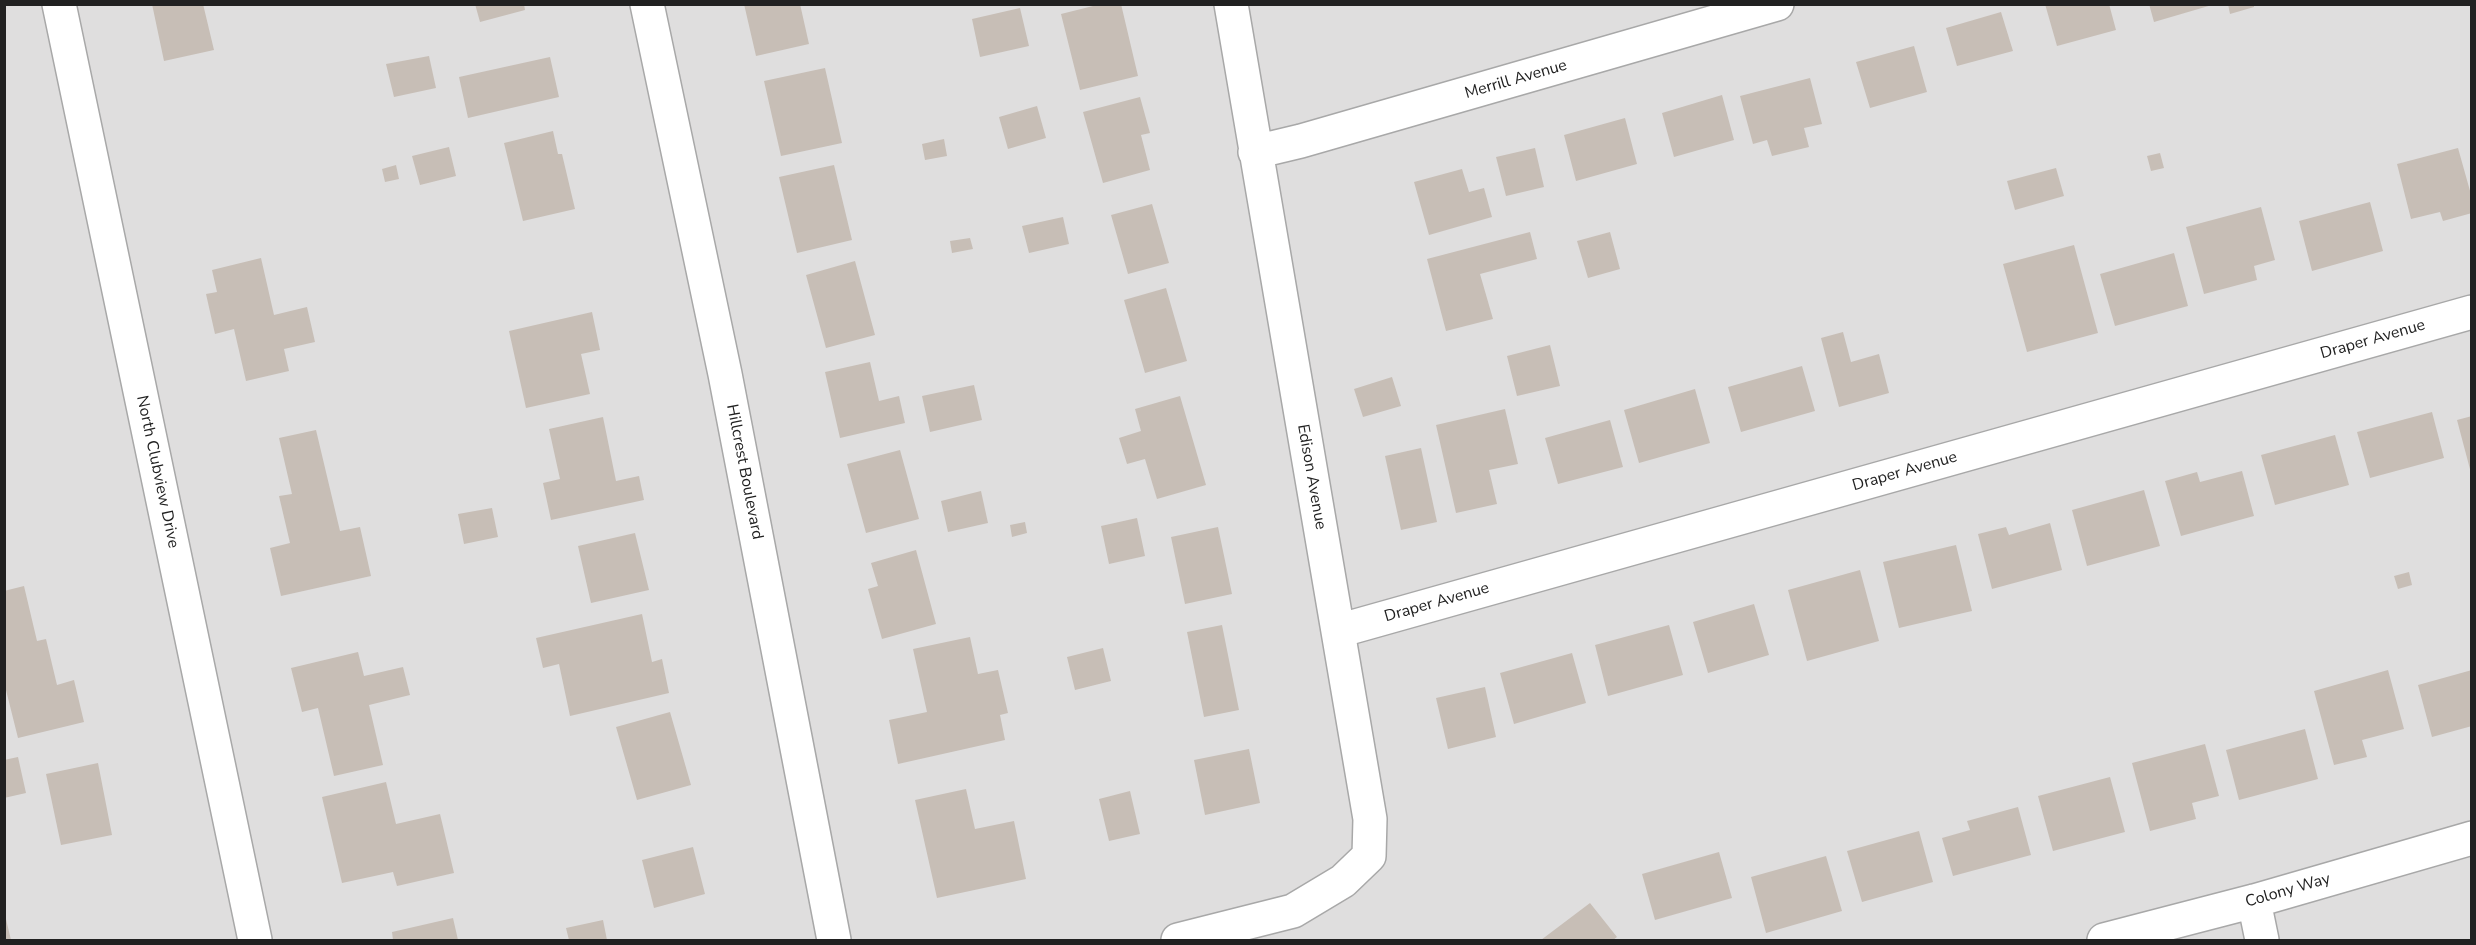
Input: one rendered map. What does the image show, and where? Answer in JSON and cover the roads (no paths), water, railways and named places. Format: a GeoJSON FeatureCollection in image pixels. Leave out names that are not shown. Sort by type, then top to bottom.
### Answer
{"type":"FeatureCollection","features":[{"type":"Feature","properties":{"kind":"street","name":"North Clubview Drive"},"geometry":{"type":"LineString","coordinates":[[59,4],[255,940]]}},
{"type":"Feature","properties":{"kind":"street","name":"Hillcrest Boulevard"},"geometry":{"type":"LineString","coordinates":[[647,4],[725,374],[834,940]]}},
{"type":"Feature","properties":{"kind":"street","name":"Edison Avenue"},"geometry":{"type":"LineString","coordinates":[[1178,940],[1293,911],[1343,881],[1369,856],[1370,819],[1231,4]]}},
{"type":"Feature","properties":{"kind":"street","name":"Merrill Avenue"},"geometry":{"type":"LineString","coordinates":[[1255,152],[1301,141],[1777,4]]}},
{"type":"Feature","properties":{"kind":"street","name":"Draper Avenue"},"geometry":{"type":"LineString","coordinates":[[1338,631],[2472,312]]}},
{"type":"Feature","properties":{"kind":"street","name":"Colony Way"},"geometry":{"type":"LineString","coordinates":[[2104,940],[2254,901],[2472,838]]}},
{"type":"Feature","properties":{"kind":"street"},"geometry":{"type":"LineString","coordinates":[[2254,901],[2262,940]]}}]}
